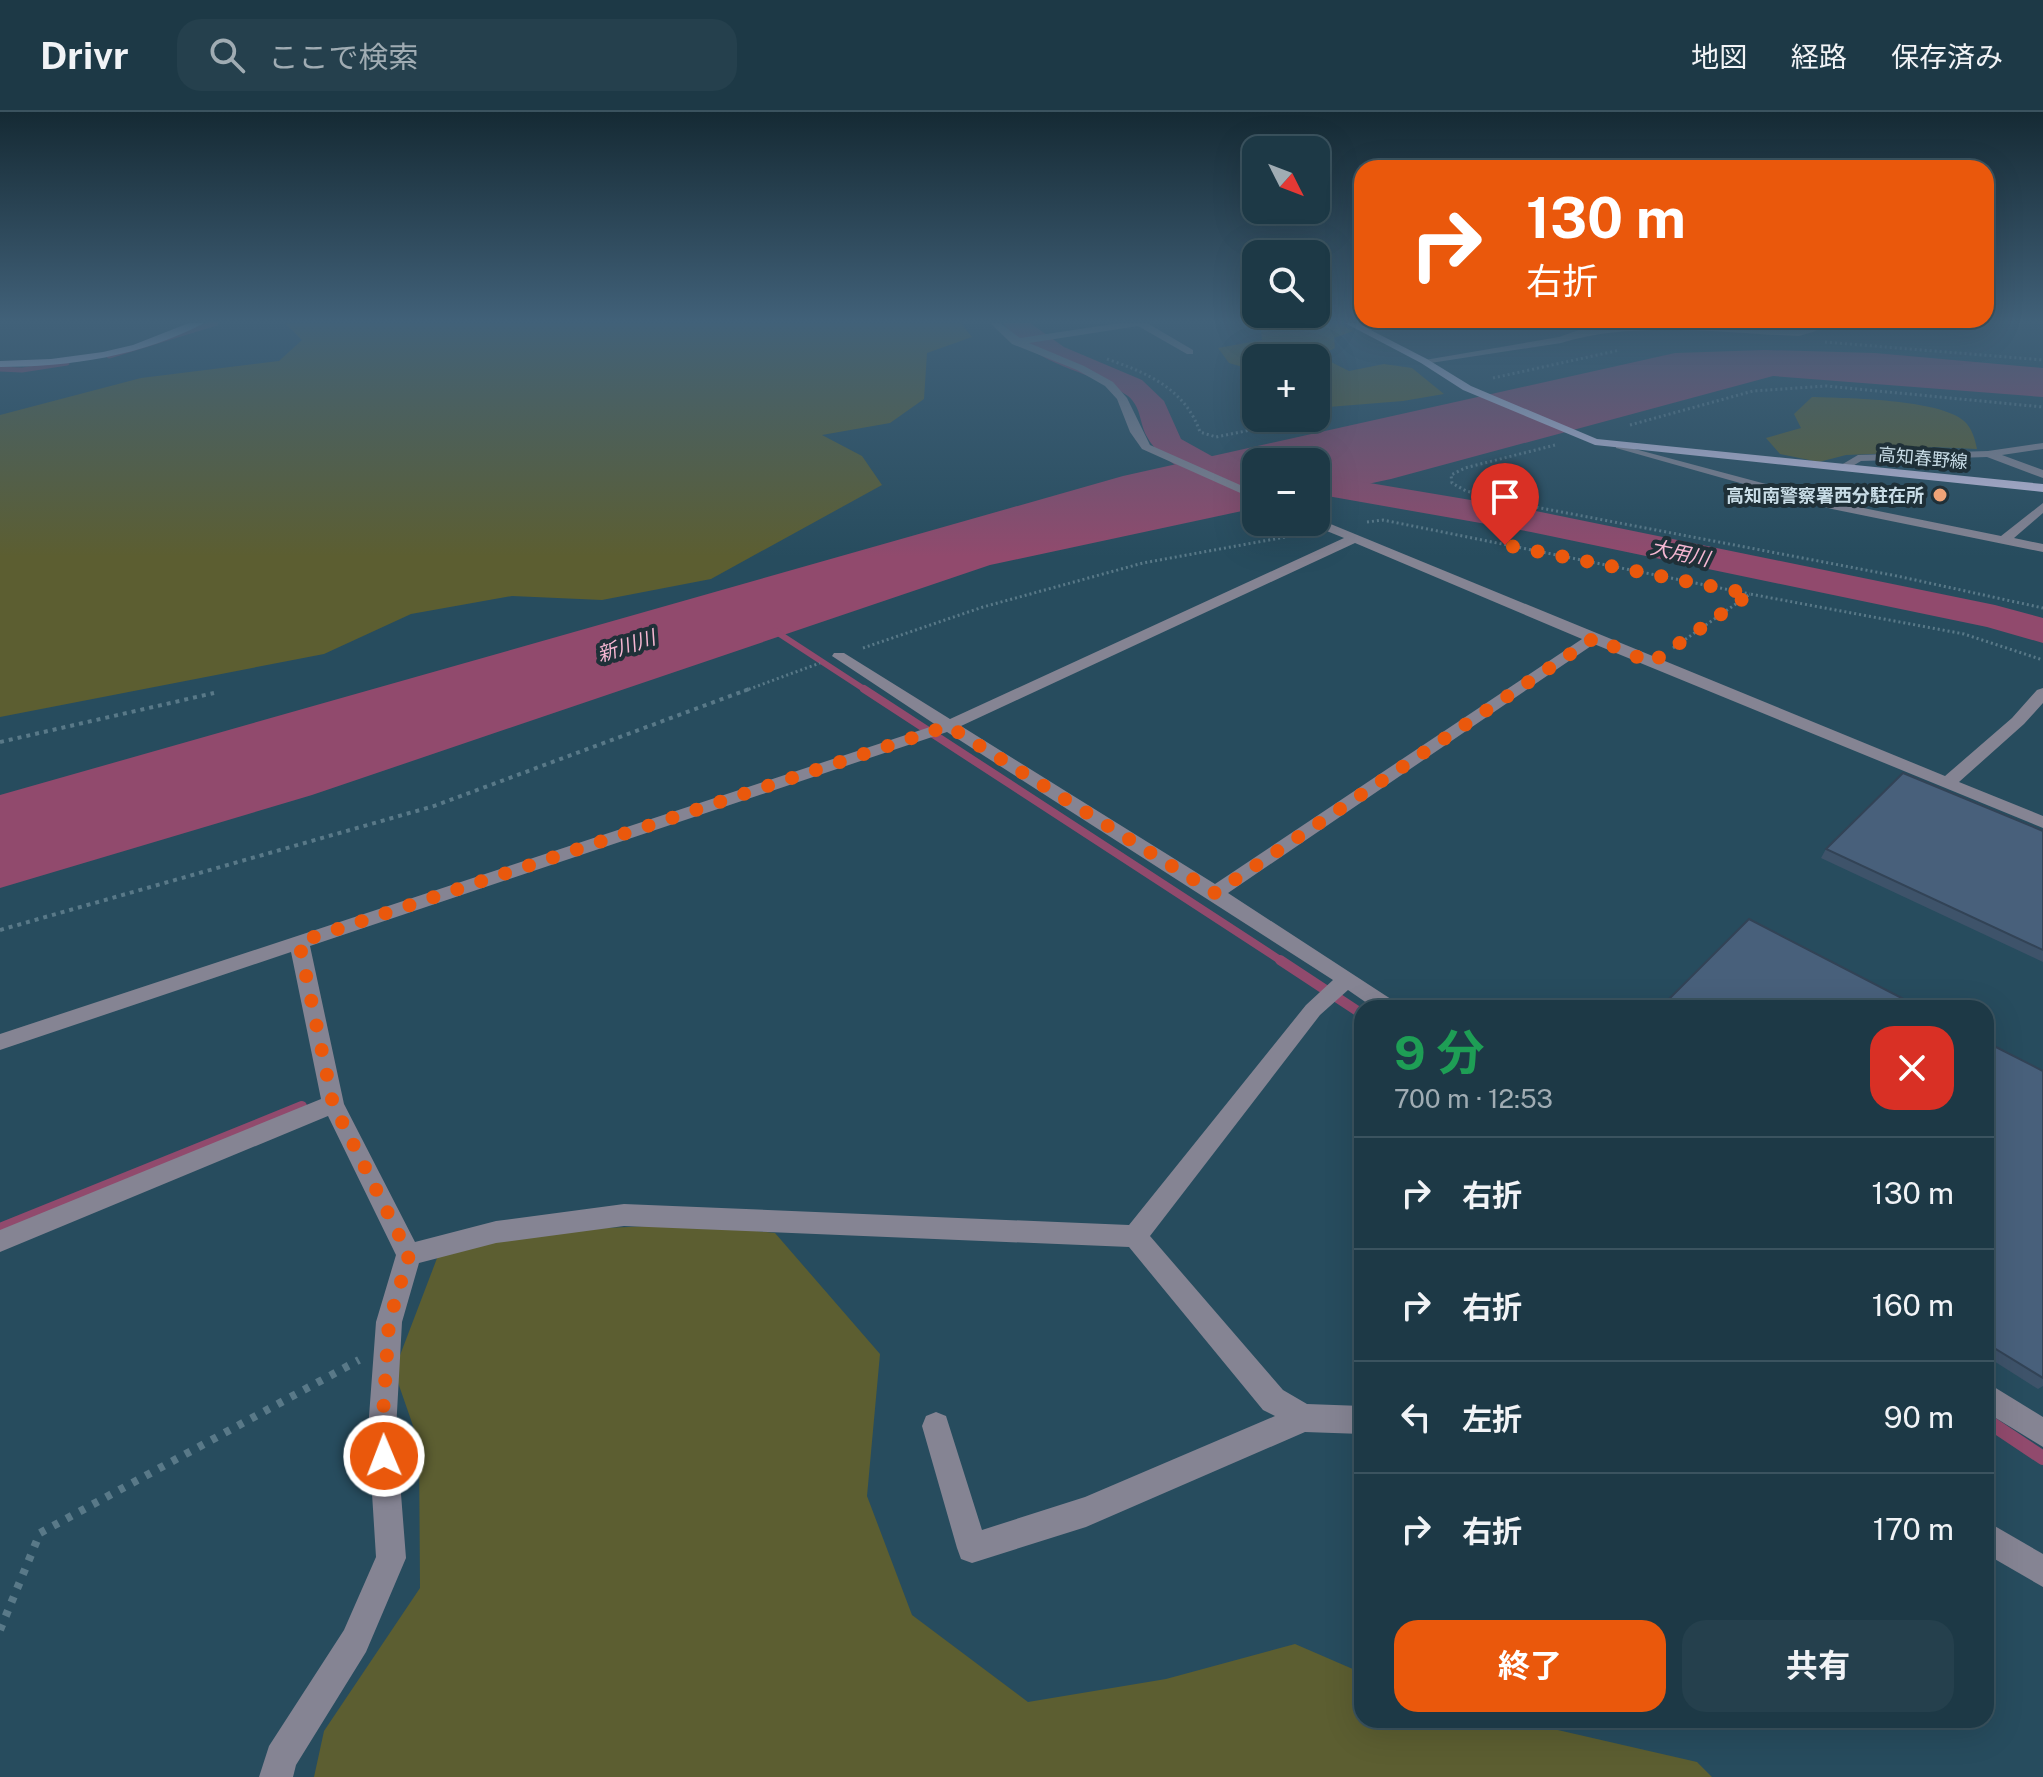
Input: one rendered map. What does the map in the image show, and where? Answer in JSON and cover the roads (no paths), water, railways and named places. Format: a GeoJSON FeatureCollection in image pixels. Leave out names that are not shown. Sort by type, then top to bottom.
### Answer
{"type":"FeatureCollection","features":[{"type":"Feature","properties":{"kind":"main road","name":"高知春野線"},"geometry":{"type":"LineString","coordinates":[[1496,401],[1580,437],[1620,446],[2043,488]]}},
{"type":"Feature","properties":{"kind":"street"},"geometry":{"type":"LineString","coordinates":[[1124,401],[1135,436],[1146,447],[1242,490]]}},
{"type":"Feature","properties":{"kind":"street"},"geometry":{"type":"LineString","coordinates":[[1620,446],[1832,505],[2043,548]]}},
{"type":"Feature","properties":{"kind":"street"},"geometry":{"type":"LineString","coordinates":[[1842,468],[1858,458],[1988,454],[2043,446]]}},
{"type":"Feature","properties":{"kind":"street"},"geometry":{"type":"LineString","coordinates":[[1988,454],[2043,474]]}},
{"type":"Feature","properties":{"kind":"street"},"geometry":{"type":"LineString","coordinates":[[2004,540],[2043,507]]}},
{"type":"Feature","properties":{"kind":"street"},"geometry":{"type":"LineString","coordinates":[[1330,528],[2043,822]]}},
{"type":"Feature","properties":{"kind":"street"},"geometry":{"type":"LineString","coordinates":[[0,1042],[948,726],[1355,538]]}},
{"type":"Feature","properties":{"kind":"street"},"geometry":{"type":"LineString","coordinates":[[1215,893],[1594,638]]}},
{"type":"Feature","properties":{"kind":"street"},"geometry":{"type":"LineString","coordinates":[[839,656],[1215,893],[1377,1000]]}},
{"type":"Feature","properties":{"kind":"street"},"geometry":{"type":"LineString","coordinates":[[1946,784],[2018,721],[2043,693]]}},
{"type":"Feature","properties":{"kind":"street"},"geometry":{"type":"LineString","coordinates":[[276,1777],[281,1758],[355,1641],[391,1558],[382,1430],[389,1322],[409,1255],[333,1104],[299,942]]}},
{"type":"Feature","properties":{"kind":"street"},"geometry":{"type":"LineString","coordinates":[[1135,1236],[1313,1010],[1346,980]]}},
{"type":"Feature","properties":{"kind":"street"},"geometry":{"type":"LineString","coordinates":[[0,1241],[333,1104]]}},
{"type":"Feature","properties":{"kind":"street"},"geometry":{"type":"LineString","coordinates":[[409,1255],[496,1232],[624,1215],[1135,1236],[1273,1400],[1304,1418]]}},
{"type":"Feature","properties":{"kind":"street"},"geometry":{"type":"LineString","coordinates":[[1994,1401],[2043,1433]]}},
{"type":"Feature","properties":{"kind":"street"},"geometry":{"type":"LineString","coordinates":[[936,1426],[972,1548],[1086,1512],[1304,1418],[1354,1420]]}},
{"type":"Feature","properties":{"kind":"street"},"geometry":{"type":"LineString","coordinates":[[1994,1541],[2043,1572]]}},
{"type":"Feature","properties":{"kind":"water"},"geometry":{"type":"Polygon","coordinates":[[[1461,401],[1681,401],[1391,479],[1330,492],[1330,448],[1249,448],[1461,401]]]}},
{"type":"Feature","properties":{"kind":"water","name":"新川川"},"geometry":{"type":"Polygon","coordinates":[[[1242,449],[1242,511],[990,565],[312,795],[0,888],[0,795],[1123,476],[1242,449]]]}},
{"type":"Feature","properties":{"kind":"waterway"},"geometry":{"type":"LineString","coordinates":[[1150,401],[1163,437],[1170,445],[1192,460],[1242,477]]}},
{"type":"Feature","properties":{"kind":"waterway","name":"大用川"},"geometry":{"type":"LineString","coordinates":[[1330,486],[1531,521],[1995,617],[2043,631]]}},
{"type":"Feature","properties":{"kind":"waterway"},"geometry":{"type":"LineString","coordinates":[[775,631],[867,691]]}},
{"type":"Feature","properties":{"kind":"waterway"},"geometry":{"type":"LineString","coordinates":[[864,689],[1283,962]]}},
{"type":"Feature","properties":{"kind":"waterway"},"geometry":{"type":"LineString","coordinates":[[1280,960],[1354,1009]]}},
{"type":"Feature","properties":{"kind":"waterway"},"geometry":{"type":"LineString","coordinates":[[0,1228],[302,1106]]}},
{"type":"Feature","properties":{"kind":"waterway"},"geometry":{"type":"LineString","coordinates":[[1994,1425],[2043,1458]]}},
{"type":"Feature","properties":{"kind":"place","name":"高知南警察署西分駐在所"},"geometry":{"type":"Point","coordinates":[1940,495]}}]}
